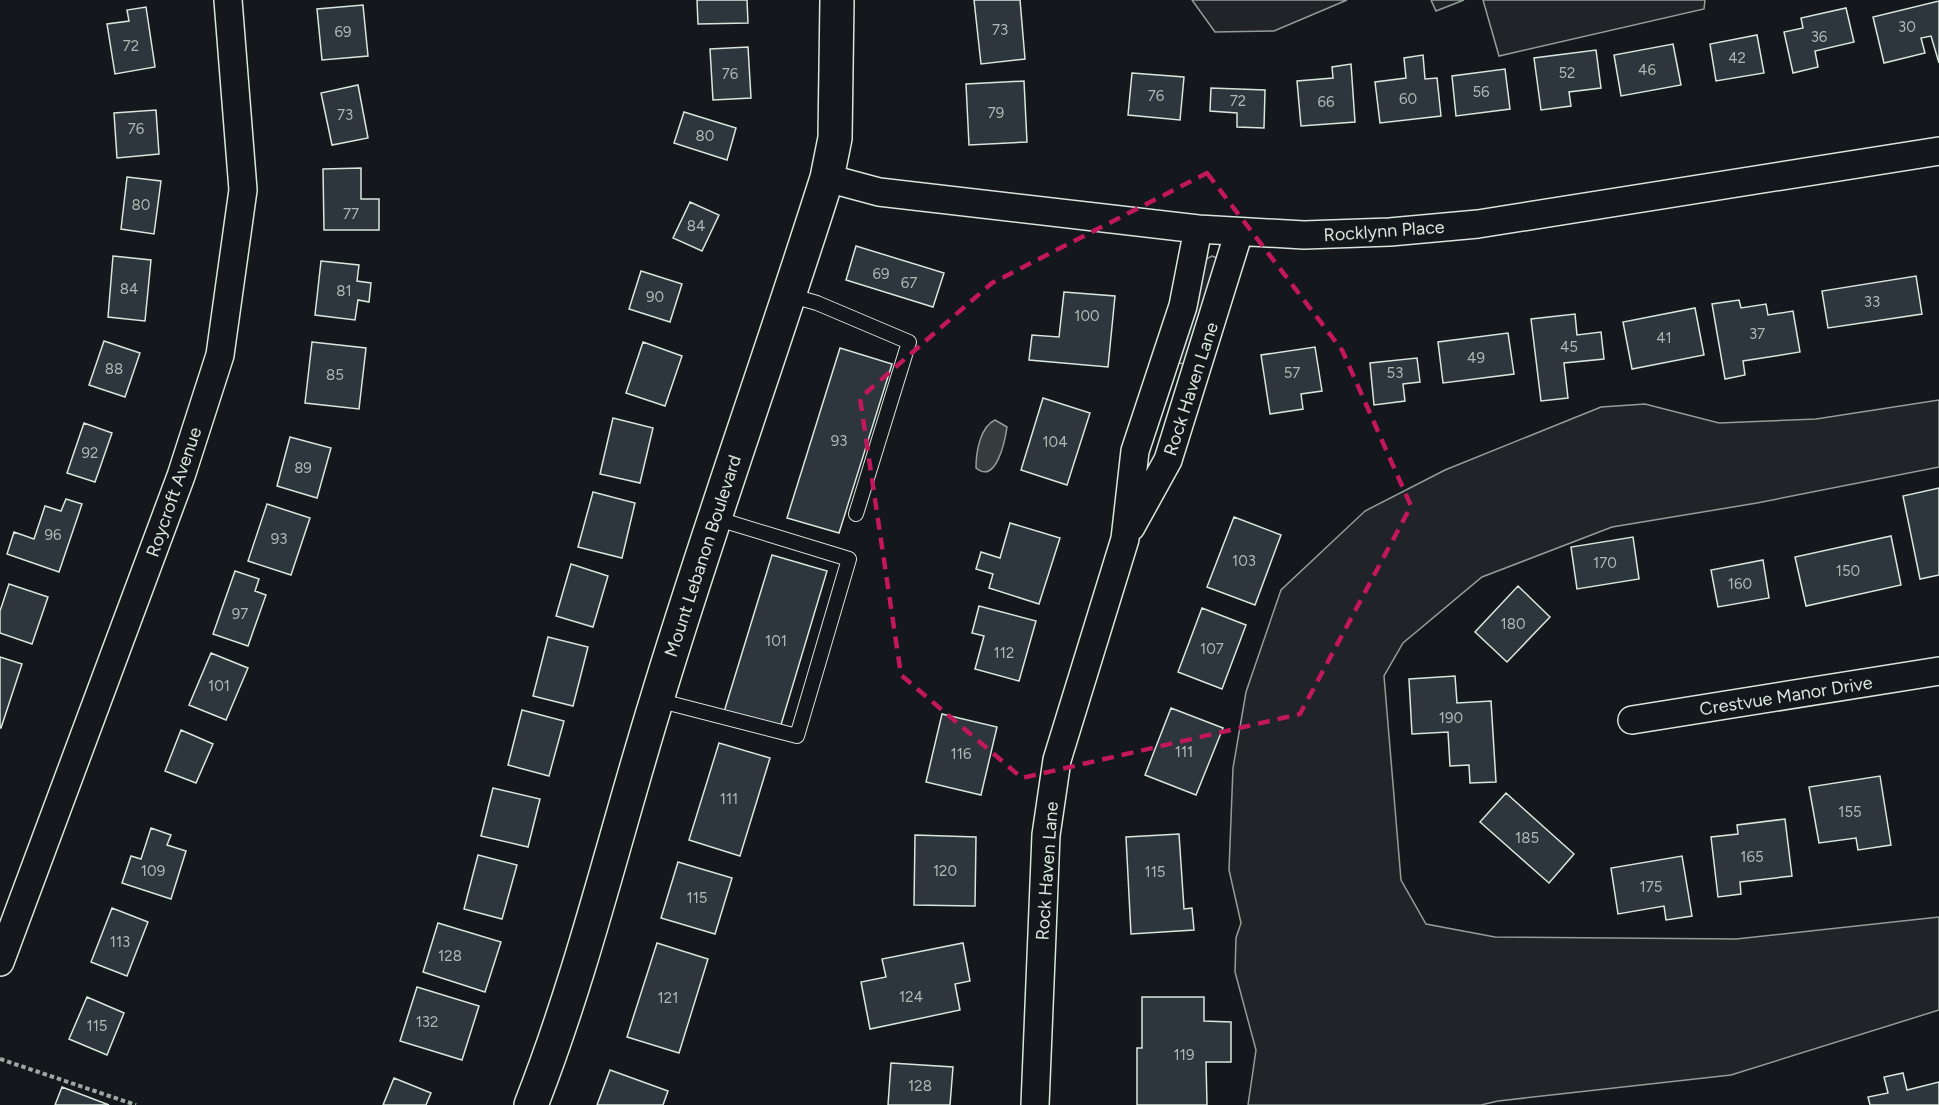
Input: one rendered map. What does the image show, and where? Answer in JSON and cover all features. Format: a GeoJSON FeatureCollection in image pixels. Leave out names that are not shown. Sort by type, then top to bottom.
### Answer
{"type":"FeatureCollection","features":[{"type":"Feature","properties":{"kind":"street","name":"Roycroft Avenue"},"geometry":{"type":"LineString","coordinates":[[0,962],[181,476],[220,355],[243,190],[228,0]]}},
{"type":"Feature","properties":{"kind":"street","name":"Mount Lebanon Boulevard"},"geometry":{"type":"LineString","coordinates":[[531,1105],[602,898],[657,700],[787,294],[827,178],[835,138],[837,0]]}},
{"type":"Feature","properties":{"kind":"street","name":"Rocklynn Place"},"geometry":{"type":"LineString","coordinates":[[827,178],[879,192],[1198,229],[1315,235],[1390,232],[1478,224],[1939,151]]}},
{"type":"Feature","properties":{"kind":"street","name":"Rock Haven Lane"},"geometry":{"type":"LineString","coordinates":[[1125,539],[1135,451],[1183,306],[1198,229]]}},
{"type":"Feature","properties":{"kind":"street","name":"Rock Haven Lane"},"geometry":{"type":"LineString","coordinates":[[1035,1105],[1046,835],[1056,771],[1087,656],[1125,539],[1168,460],[1189,399],[1239,232]]}},
{"type":"Feature","properties":{"kind":"street"},"geometry":{"type":"LineString","coordinates":[[1156,387],[1189,399]]}},
{"type":"Feature","properties":{"kind":"street","name":"Crestvue Manor Drive"},"geometry":{"type":"LineString","coordinates":[[1632,720],[1939,671]]}},
{"type":"Feature","properties":{"kind":"lane"},"geometry":{"type":"LineString","coordinates":[[787,294],[817,303],[909,342],[856,514]]}},
{"type":"Feature","properties":{"kind":"lane"},"geometry":{"type":"LineString","coordinates":[[657,700],[797,736],[849,559],[715,518]]}},
{"type":"Feature","properties":{"kind":"path"},"geometry":{"type":"LineString","coordinates":[[0,1059],[136,1105]]}},
{"type":"Feature","properties":{"kind":"highlighted area"},"geometry":{"type":"Polygon","coordinates":[[[1207,173],[1342,350],[1411,506],[1300,714],[1022,778],[901,675],[860,398],[992,283],[1207,173]]]}},
{"type":"Feature","properties":{"kind":"shaded area"},"geometry":{"type":"Polygon","coordinates":[[[1192,0],[1347,0],[1274,31],[1215,32],[1192,0]]]}},
{"type":"Feature","properties":{"kind":"shaded area"},"geometry":{"type":"Polygon","coordinates":[[[1431,0],[1464,0],[1436,11],[1431,0]]]}},
{"type":"Feature","properties":{"kind":"shaded area"},"geometry":{"type":"Polygon","coordinates":[[[1483,0],[1705,0],[1704,9],[1499,56],[1483,0]]]}},
{"type":"Feature","properties":{"kind":"shaded area"},"geometry":{"type":"Polygon","coordinates":[[[1212,256],[1217,258],[1184,364],[1179,363],[1175,357],[1206,259],[1212,256]]]}},
{"type":"Feature","properties":{"kind":"shaded area"},"geometry":{"type":"Polygon","coordinates":[[[1939,400],[1939,467],[1757,503],[1612,527],[1482,577],[1403,643],[1384,676],[1401,880],[1426,924],[1495,937],[1736,939],[1939,917],[1939,1010],[1731,1075],[1498,1101],[1481,1105],[1248,1105],[1256,1050],[1235,972],[1236,938],[1241,923],[1229,870],[1233,768],[1246,692],[1281,590],[1365,511],[1445,470],[1601,407],[1645,404],[1719,423],[1816,419],[1939,400]]]}},
{"type":"Feature","properties":{"kind":"shaded area"},"geometry":{"type":"Polygon","coordinates":[[[995,420],[1007,427],[1004,442],[994,466],[989,471],[983,472],[976,468],[978,448],[982,434],[995,420]]]}},
{"type":"Feature","properties":{"kind":"building"},"geometry":{"type":"Polygon","coordinates":[[[697,0],[747,0],[748,23],[698,24],[697,0]]]}},
{"type":"Feature","properties":{"kind":"building"},"geometry":{"type":"Polygon","coordinates":[[[974,0],[1020,0],[1025,59],[981,64],[974,0]]]}},
{"type":"Feature","properties":{"kind":"building"},"geometry":{"type":"Polygon","coordinates":[[[1939,1],[1939,63],[1931,36],[1921,38],[1925,53],[1884,63],[1873,17],[1939,1]]]}},
{"type":"Feature","properties":{"kind":"building"},"geometry":{"type":"Polygon","coordinates":[[[363,5],[368,56],[322,60],[317,9],[363,5]]]}},
{"type":"Feature","properties":{"kind":"building"},"geometry":{"type":"Polygon","coordinates":[[[146,7],[155,67],[115,74],[107,24],[129,21],[127,10],[146,7]]]}},
{"type":"Feature","properties":{"kind":"building"},"geometry":{"type":"Polygon","coordinates":[[[1846,8],[1854,42],[1815,51],[1818,67],[1793,73],[1784,32],[1803,28],[1801,18],[1846,8]]]}},
{"type":"Feature","properties":{"kind":"building"},"geometry":{"type":"Polygon","coordinates":[[[1757,35],[1764,73],[1716,81],[1710,44],[1757,35]]]}},
{"type":"Feature","properties":{"kind":"building"},"geometry":{"type":"Polygon","coordinates":[[[1673,44],[1681,85],[1621,96],[1614,55],[1673,44]]]}},
{"type":"Feature","properties":{"kind":"building"},"geometry":{"type":"Polygon","coordinates":[[[748,47],[751,98],[713,100],[710,49],[748,47]]]}},
{"type":"Feature","properties":{"kind":"building"},"geometry":{"type":"Polygon","coordinates":[[[1596,50],[1601,88],[1569,92],[1571,106],[1541,110],[1534,58],[1596,50]]]}},
{"type":"Feature","properties":{"kind":"building"},"geometry":{"type":"Polygon","coordinates":[[[1423,55],[1425,79],[1437,78],[1441,116],[1380,123],[1375,82],[1406,78],[1404,58],[1423,55]]]}},
{"type":"Feature","properties":{"kind":"building"},"geometry":{"type":"Polygon","coordinates":[[[1351,64],[1355,122],[1301,126],[1297,81],[1333,78],[1332,67],[1351,64]]]}},
{"type":"Feature","properties":{"kind":"building"},"geometry":{"type":"Polygon","coordinates":[[[1505,69],[1510,109],[1456,116],[1452,76],[1505,69]]]}},
{"type":"Feature","properties":{"kind":"building"},"geometry":{"type":"Polygon","coordinates":[[[1132,73],[1184,77],[1180,120],[1128,115],[1132,73]]]}},
{"type":"Feature","properties":{"kind":"building"},"geometry":{"type":"Polygon","coordinates":[[[1024,81],[1027,142],[969,145],[966,84],[1024,81]]]}},
{"type":"Feature","properties":{"kind":"building"},"geometry":{"type":"Polygon","coordinates":[[[358,85],[368,138],[332,145],[321,93],[358,85]]]}},
{"type":"Feature","properties":{"kind":"building"},"geometry":{"type":"Polygon","coordinates":[[[1211,88],[1265,90],[1264,128],[1237,127],[1237,113],[1210,111],[1211,88]]]}},
{"type":"Feature","properties":{"kind":"building"},"geometry":{"type":"Polygon","coordinates":[[[156,110],[159,154],[117,158],[114,113],[156,110]]]}},
{"type":"Feature","properties":{"kind":"building"},"geometry":{"type":"Polygon","coordinates":[[[684,112],[736,128],[727,160],[674,143],[684,112]]]}},
{"type":"Feature","properties":{"kind":"building"},"geometry":{"type":"Polygon","coordinates":[[[361,168],[361,199],[379,199],[379,230],[324,230],[323,169],[361,168]]]}},
{"type":"Feature","properties":{"kind":"building"},"geometry":{"type":"Polygon","coordinates":[[[127,177],[161,181],[154,234],[121,229],[127,177]]]}},
{"type":"Feature","properties":{"kind":"building"},"geometry":{"type":"Polygon","coordinates":[[[690,202],[719,215],[702,251],[673,238],[690,202]]]}},
{"type":"Feature","properties":{"kind":"building"},"geometry":{"type":"Polygon","coordinates":[[[856,246],[944,273],[933,307],[846,280],[856,246]]]}},
{"type":"Feature","properties":{"kind":"building"},"geometry":{"type":"Polygon","coordinates":[[[113,256],[151,260],[145,321],[108,317],[113,256]]]}},
{"type":"Feature","properties":{"kind":"building"},"geometry":{"type":"Polygon","coordinates":[[[321,261],[359,265],[357,281],[371,283],[369,302],[358,300],[355,320],[315,315],[321,261]]]}},
{"type":"Feature","properties":{"kind":"building"},"geometry":{"type":"Polygon","coordinates":[[[641,271],[682,284],[670,322],[629,309],[641,271]]]}},
{"type":"Feature","properties":{"kind":"building"},"geometry":{"type":"Polygon","coordinates":[[[1916,276],[1922,314],[1828,328],[1822,291],[1916,276]]]}},
{"type":"Feature","properties":{"kind":"building"},"geometry":{"type":"Polygon","coordinates":[[[1064,292],[1115,296],[1108,367],[1029,360],[1032,335],[1059,337],[1064,292]]]}},
{"type":"Feature","properties":{"kind":"building"},"geometry":{"type":"Polygon","coordinates":[[[1739,300],[1741,308],[1766,304],[1768,315],[1793,311],[1800,352],[1743,361],[1745,375],[1725,379],[1712,304],[1739,300]]]}},
{"type":"Feature","properties":{"kind":"building"},"geometry":{"type":"Polygon","coordinates":[[[1695,308],[1704,355],[1632,369],[1623,322],[1695,308]]]}},
{"type":"Feature","properties":{"kind":"building"},"geometry":{"type":"Polygon","coordinates":[[[1575,314],[1577,335],[1601,332],[1604,359],[1564,363],[1568,398],[1541,401],[1531,319],[1575,314]]]}},
{"type":"Feature","properties":{"kind":"building"},"geometry":{"type":"Polygon","coordinates":[[[1508,333],[1514,374],[1443,383],[1438,342],[1508,333]]]}},
{"type":"Feature","properties":{"kind":"building"},"geometry":{"type":"Polygon","coordinates":[[[104,341],[140,353],[125,397],[89,385],[104,341]]]}},
{"type":"Feature","properties":{"kind":"building"},"geometry":{"type":"Polygon","coordinates":[[[312,342],[366,348],[359,409],[305,403],[312,342]]]}},
{"type":"Feature","properties":{"kind":"building"},"geometry":{"type":"Polygon","coordinates":[[[643,342],[682,356],[665,406],[626,393],[643,342]]]}},
{"type":"Feature","properties":{"kind":"building"},"geometry":{"type":"Polygon","coordinates":[[[1315,347],[1322,391],[1301,394],[1303,409],[1270,414],[1261,355],[1315,347]]]}},
{"type":"Feature","properties":{"kind":"building"},"geometry":{"type":"Polygon","coordinates":[[[840,348],[892,364],[839,533],[787,518],[840,348]]]}},
{"type":"Feature","properties":{"kind":"building"},"geometry":{"type":"Polygon","coordinates":[[[1417,358],[1420,382],[1403,384],[1405,401],[1374,405],[1370,363],[1417,358]]]}},
{"type":"Feature","properties":{"kind":"building"},"geometry":{"type":"Polygon","coordinates":[[[1043,398],[1090,413],[1067,485],[1021,470],[1043,398]]]}},
{"type":"Feature","properties":{"kind":"building"},"geometry":{"type":"Polygon","coordinates":[[[613,418],[653,428],[640,483],[600,474],[613,418]]]}},
{"type":"Feature","properties":{"kind":"building"},"geometry":{"type":"Polygon","coordinates":[[[84,423],[112,433],[95,482],[67,473],[84,423]]]}},
{"type":"Feature","properties":{"kind":"building"},"geometry":{"type":"Polygon","coordinates":[[[290,437],[331,448],[317,498],[277,486],[290,437]]]}},
{"type":"Feature","properties":{"kind":"building"},"geometry":{"type":"Polygon","coordinates":[[[1939,488],[1939,575],[1920,579],[1903,496],[1939,488]]]}},
{"type":"Feature","properties":{"kind":"building"},"geometry":{"type":"Polygon","coordinates":[[[593,492],[635,503],[622,558],[578,547],[593,492]]]}},
{"type":"Feature","properties":{"kind":"building"},"geometry":{"type":"Polygon","coordinates":[[[66,499],[82,504],[59,572],[7,554],[14,532],[34,539],[45,506],[61,511],[66,499]]]}},
{"type":"Feature","properties":{"kind":"building"},"geometry":{"type":"Polygon","coordinates":[[[267,504],[310,518],[291,575],[248,561],[267,504]]]}},
{"type":"Feature","properties":{"kind":"building"},"geometry":{"type":"Polygon","coordinates":[[[1234,517],[1281,535],[1255,605],[1207,587],[1234,517]]]}},
{"type":"Feature","properties":{"kind":"building"},"geometry":{"type":"Polygon","coordinates":[[[1010,523],[1060,538],[1039,604],[989,588],[993,574],[976,569],[981,552],[1000,558],[1010,523]]]}},
{"type":"Feature","properties":{"kind":"building"},"geometry":{"type":"Polygon","coordinates":[[[1891,536],[1901,585],[1806,606],[1795,557],[1891,536]]]}},
{"type":"Feature","properties":{"kind":"building"},"geometry":{"type":"Polygon","coordinates":[[[1633,537],[1639,579],[1577,589],[1571,547],[1633,537]]]}},
{"type":"Feature","properties":{"kind":"building"},"geometry":{"type":"Polygon","coordinates":[[[772,555],[827,571],[780,728],[724,712],[772,555]]]}},
{"type":"Feature","properties":{"kind":"building"},"geometry":{"type":"Polygon","coordinates":[[[1763,560],[1769,598],[1718,607],[1711,570],[1763,560]]]}},
{"type":"Feature","properties":{"kind":"building"},"geometry":{"type":"Polygon","coordinates":[[[571,564],[608,576],[593,627],[556,616],[571,564]]]}},
{"type":"Feature","properties":{"kind":"building"},"geometry":{"type":"Polygon","coordinates":[[[235,571],[259,579],[255,591],[266,595],[248,646],[213,634],[235,571]]]}},
{"type":"Feature","properties":{"kind":"building"},"geometry":{"type":"Polygon","coordinates":[[[9,584],[48,597],[32,644],[0,633],[0,611],[9,584]]]}},
{"type":"Feature","properties":{"kind":"building"},"geometry":{"type":"Polygon","coordinates":[[[1518,586],[1550,617],[1507,662],[1475,632],[1518,586]]]}},
{"type":"Feature","properties":{"kind":"building"},"geometry":{"type":"Polygon","coordinates":[[[979,606],[1036,621],[1019,681],[975,669],[984,636],[972,633],[979,606]]]}},
{"type":"Feature","properties":{"kind":"building"},"geometry":{"type":"Polygon","coordinates":[[[1202,608],[1246,625],[1222,689],[1178,672],[1202,608]]]}},
{"type":"Feature","properties":{"kind":"building"},"geometry":{"type":"Polygon","coordinates":[[[548,637],[588,647],[573,706],[533,696],[548,637]]]}},
{"type":"Feature","properties":{"kind":"building"},"geometry":{"type":"Polygon","coordinates":[[[211,653],[248,668],[226,720],[189,705],[211,653]]]}},
{"type":"Feature","properties":{"kind":"building"},"geometry":{"type":"Polygon","coordinates":[[[0,657],[22,664],[1,728],[0,728],[0,657]]]}},
{"type":"Feature","properties":{"kind":"building"},"geometry":{"type":"Polygon","coordinates":[[[1455,676],[1457,703],[1491,701],[1496,782],[1470,783],[1469,765],[1450,766],[1448,732],[1412,734],[1409,679],[1455,676]]]}},
{"type":"Feature","properties":{"kind":"building"},"geometry":{"type":"Polygon","coordinates":[[[1171,708],[1223,728],[1196,795],[1145,775],[1171,708]]]}},
{"type":"Feature","properties":{"kind":"building"},"geometry":{"type":"Polygon","coordinates":[[[522,710],[564,721],[549,776],[508,765],[522,710]]]}},
{"type":"Feature","properties":{"kind":"building"},"geometry":{"type":"Polygon","coordinates":[[[942,714],[997,727],[981,795],[926,782],[942,714]]]}},
{"type":"Feature","properties":{"kind":"building"},"geometry":{"type":"Polygon","coordinates":[[[181,730],[213,744],[196,783],[165,771],[181,730]]]}},
{"type":"Feature","properties":{"kind":"building"},"geometry":{"type":"Polygon","coordinates":[[[719,743],[770,758],[740,856],[689,840],[719,743]]]}},
{"type":"Feature","properties":{"kind":"building"},"geometry":{"type":"Polygon","coordinates":[[[1880,776],[1891,845],[1858,850],[1856,838],[1819,843],[1809,787],[1880,776]]]}},
{"type":"Feature","properties":{"kind":"building"},"geometry":{"type":"Polygon","coordinates":[[[493,788],[540,799],[528,847],[481,836],[493,788]]]}},
{"type":"Feature","properties":{"kind":"building"},"geometry":{"type":"Polygon","coordinates":[[[1506,793],[1574,854],[1549,883],[1480,822],[1506,793]]]}},
{"type":"Feature","properties":{"kind":"building"},"geometry":{"type":"Polygon","coordinates":[[[1785,819],[1792,876],[1740,882],[1741,894],[1718,897],[1711,837],[1738,834],[1737,825],[1785,819]]]}},
{"type":"Feature","properties":{"kind":"building"},"geometry":{"type":"Polygon","coordinates":[[[151,828],[171,835],[167,845],[186,851],[171,899],[122,883],[131,856],[141,859],[151,828]]]}},
{"type":"Feature","properties":{"kind":"building"},"geometry":{"type":"Polygon","coordinates":[[[1179,834],[1184,909],[1192,908],[1194,930],[1131,934],[1126,837],[1179,834]]]}},
{"type":"Feature","properties":{"kind":"building"},"geometry":{"type":"Polygon","coordinates":[[[915,835],[976,837],[975,906],[914,905],[915,835]]]}},
{"type":"Feature","properties":{"kind":"building"},"geometry":{"type":"Polygon","coordinates":[[[478,855],[517,865],[502,919],[464,909],[478,855]]]}},
{"type":"Feature","properties":{"kind":"building"},"geometry":{"type":"Polygon","coordinates":[[[1682,856],[1692,916],[1666,920],[1664,906],[1618,914],[1611,868],[1682,856]]]}},
{"type":"Feature","properties":{"kind":"building"},"geometry":{"type":"Polygon","coordinates":[[[678,862],[732,878],[715,934],[661,918],[678,862]]]}},
{"type":"Feature","properties":{"kind":"building"},"geometry":{"type":"Polygon","coordinates":[[[112,908],[148,922],[127,976],[91,962],[112,908]]]}},
{"type":"Feature","properties":{"kind":"building"},"geometry":{"type":"Polygon","coordinates":[[[438,923],[501,942],[485,992],[423,972],[438,923]]]}},
{"type":"Feature","properties":{"kind":"building"},"geometry":{"type":"Polygon","coordinates":[[[657,943],[708,959],[679,1053],[627,1037],[657,943]]]}},
{"type":"Feature","properties":{"kind":"building"},"geometry":{"type":"Polygon","coordinates":[[[963,943],[970,981],[955,984],[960,1010],[870,1029],[861,982],[886,977],[882,959],[963,943]]]}},
{"type":"Feature","properties":{"kind":"building"},"geometry":{"type":"Polygon","coordinates":[[[417,987],[479,1006],[462,1060],[400,1041],[417,987]]]}},
{"type":"Feature","properties":{"kind":"building"},"geometry":{"type":"Polygon","coordinates":[[[87,997],[124,1013],[107,1055],[69,1039],[87,997]]]}},
{"type":"Feature","properties":{"kind":"building"},"geometry":{"type":"Polygon","coordinates":[[[1142,997],[1204,997],[1204,1021],[1231,1022],[1231,1062],[1206,1062],[1207,1105],[1137,1105],[1137,1048],[1142,1048],[1142,997]]]}},
{"type":"Feature","properties":{"kind":"building"},"geometry":{"type":"Polygon","coordinates":[[[891,1063],[953,1067],[950,1105],[888,1105],[891,1063]]]}},
{"type":"Feature","properties":{"kind":"building"},"geometry":{"type":"Polygon","coordinates":[[[610,1070],[668,1091],[663,1105],[597,1105],[610,1070]]]}},
{"type":"Feature","properties":{"kind":"building"},"geometry":{"type":"Polygon","coordinates":[[[1903,1073],[1907,1090],[1939,1082],[1939,1105],[1870,1105],[1868,1097],[1888,1093],[1884,1077],[1903,1073]]]}},
{"type":"Feature","properties":{"kind":"building"},"geometry":{"type":"Polygon","coordinates":[[[394,1078],[431,1093],[426,1105],[383,1105],[394,1078]]]}},
{"type":"Feature","properties":{"kind":"building"},"geometry":{"type":"Polygon","coordinates":[[[62,1087],[109,1105],[55,1105],[62,1087]]]}}]}
